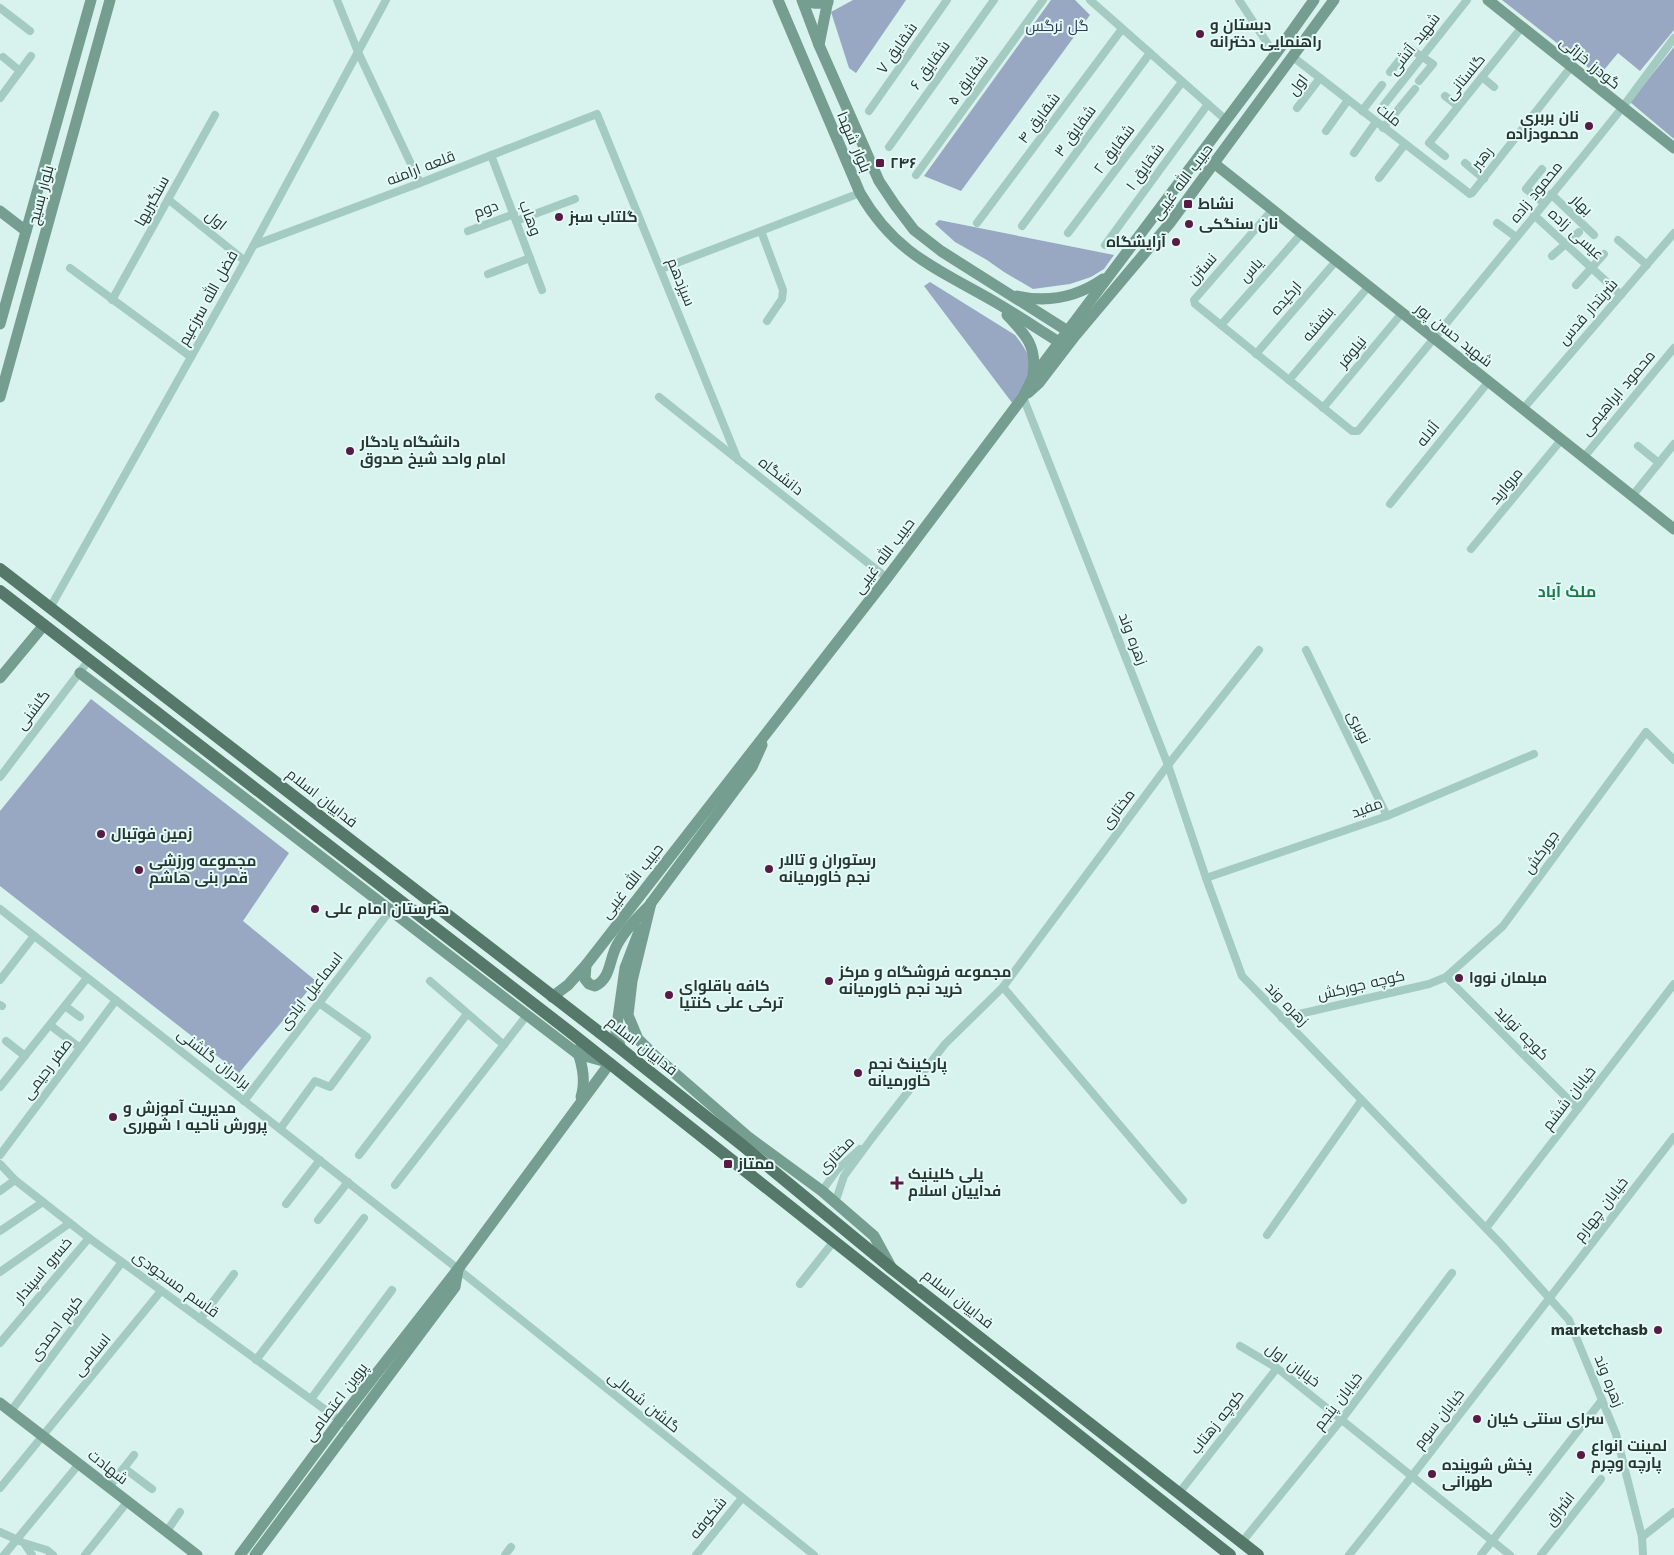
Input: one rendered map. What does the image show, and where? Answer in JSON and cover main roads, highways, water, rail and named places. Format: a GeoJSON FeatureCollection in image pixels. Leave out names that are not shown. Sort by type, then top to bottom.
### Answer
{"type":"FeatureCollection","features":[{"type":"Feature","properties":{"kind":"main road","name":"فداییان اسلام"},"geometry":{"type":"LineString","coordinates":[[0,569],[621,1049],[748,1150],[891,1268],[1258,1555]]}},
{"type":"Feature","properties":{"kind":"main road"},"geometry":{"type":"LineString","coordinates":[[0,591],[610,1063],[1230,1555]]}},
{"type":"Feature","properties":{"kind":"main road"},"geometry":{"type":"LineString","coordinates":[[610,1063],[621,1049]]}},
{"type":"Feature","properties":{"kind":"place","name":"دبستان و راهنمایی دخترانه"},"geometry":{"type":"Point","coordinates":[1200,34]}},
{"type":"Feature","properties":{"kind":"place","name":"نان بربری محمودزاده"},"geometry":{"type":"Point","coordinates":[1589,126]}},
{"type":"Feature","properties":{"kind":"place","name":"۲۴۶"},"geometry":{"type":"Point","coordinates":[880,163]}},
{"type":"Feature","properties":{"kind":"place","name":"نشاط"},"geometry":{"type":"Point","coordinates":[1188,204]}},
{"type":"Feature","properties":{"kind":"place","name":"گلتاب سبز"},"geometry":{"type":"Point","coordinates":[559,217]}},
{"type":"Feature","properties":{"kind":"place","name":"نان سنگکی"},"geometry":{"type":"Point","coordinates":[1189,224]}},
{"type":"Feature","properties":{"kind":"place","name":"آرایشگاه"},"geometry":{"type":"Point","coordinates":[1176,242]}},
{"type":"Feature","properties":{"kind":"place","name":"دانشگاه یادگار امام واحد شیخ صدوق"},"geometry":{"type":"Point","coordinates":[350,451]}},
{"type":"Feature","properties":{"kind":"place","name":"زمین فوتبال"},"geometry":{"type":"Point","coordinates":[101,834]}},
{"type":"Feature","properties":{"kind":"place","name":"رستوران و تالار نجم خاورمیانه"},"geometry":{"type":"Point","coordinates":[769,869]}},
{"type":"Feature","properties":{"kind":"place","name":"مجموعه ورزشی قمر بنی هاشم"},"geometry":{"type":"Point","coordinates":[139,870]}},
{"type":"Feature","properties":{"kind":"place","name":"هنرستان امام علی"},"geometry":{"type":"Point","coordinates":[315,909]}},
{"type":"Feature","properties":{"kind":"place","name":"مبلمان نووا"},"geometry":{"type":"Point","coordinates":[1459,978]}},
{"type":"Feature","properties":{"kind":"place","name":"مجموعه فروشگاه و مرکز خرید نجم خاورمیانه"},"geometry":{"type":"Point","coordinates":[829,981]}},
{"type":"Feature","properties":{"kind":"place","name":"کافه باقلوای ترکی علی کنتیا"},"geometry":{"type":"Point","coordinates":[669,995]}},
{"type":"Feature","properties":{"kind":"place","name":"پارکینگ نجم خاورمیانه"},"geometry":{"type":"Point","coordinates":[858,1073]}},
{"type":"Feature","properties":{"kind":"place","name":"مدیریت آموزش و پرورش ناحیه ۱ شهرری"},"geometry":{"type":"Point","coordinates":[113,1117]}},
{"type":"Feature","properties":{"kind":"place","name":"ممتاز"},"geometry":{"type":"Point","coordinates":[728,1164]}},
{"type":"Feature","properties":{"kind":"place","name":"پلی کلینیک فداییان اسلام"},"geometry":{"type":"Point","coordinates":[897,1183]}},
{"type":"Feature","properties":{"kind":"place","name":"marketchasb"},"geometry":{"type":"Point","coordinates":[1658,1330]}},
{"type":"Feature","properties":{"kind":"place","name":"سرای سنتی کیان"},"geometry":{"type":"Point","coordinates":[1477,1419]}},
{"type":"Feature","properties":{"kind":"place","name":"لمینت انواع پارچه وچرم"},"geometry":{"type":"Point","coordinates":[1581,1455]}},
{"type":"Feature","properties":{"kind":"place","name":"پخش شوینده طهرانی"},"geometry":{"type":"Point","coordinates":[1432,1474]}},
{"type":"Feature","properties":{"kind":"district","name":"ملک آباد"},"geometry":{"type":"Point","coordinates":[1567,591]}},
{"type":"Feature","properties":{"kind":"park label","name":"گل نرگس"},"geometry":{"type":"Point","coordinates":[1057,26]}}]}
